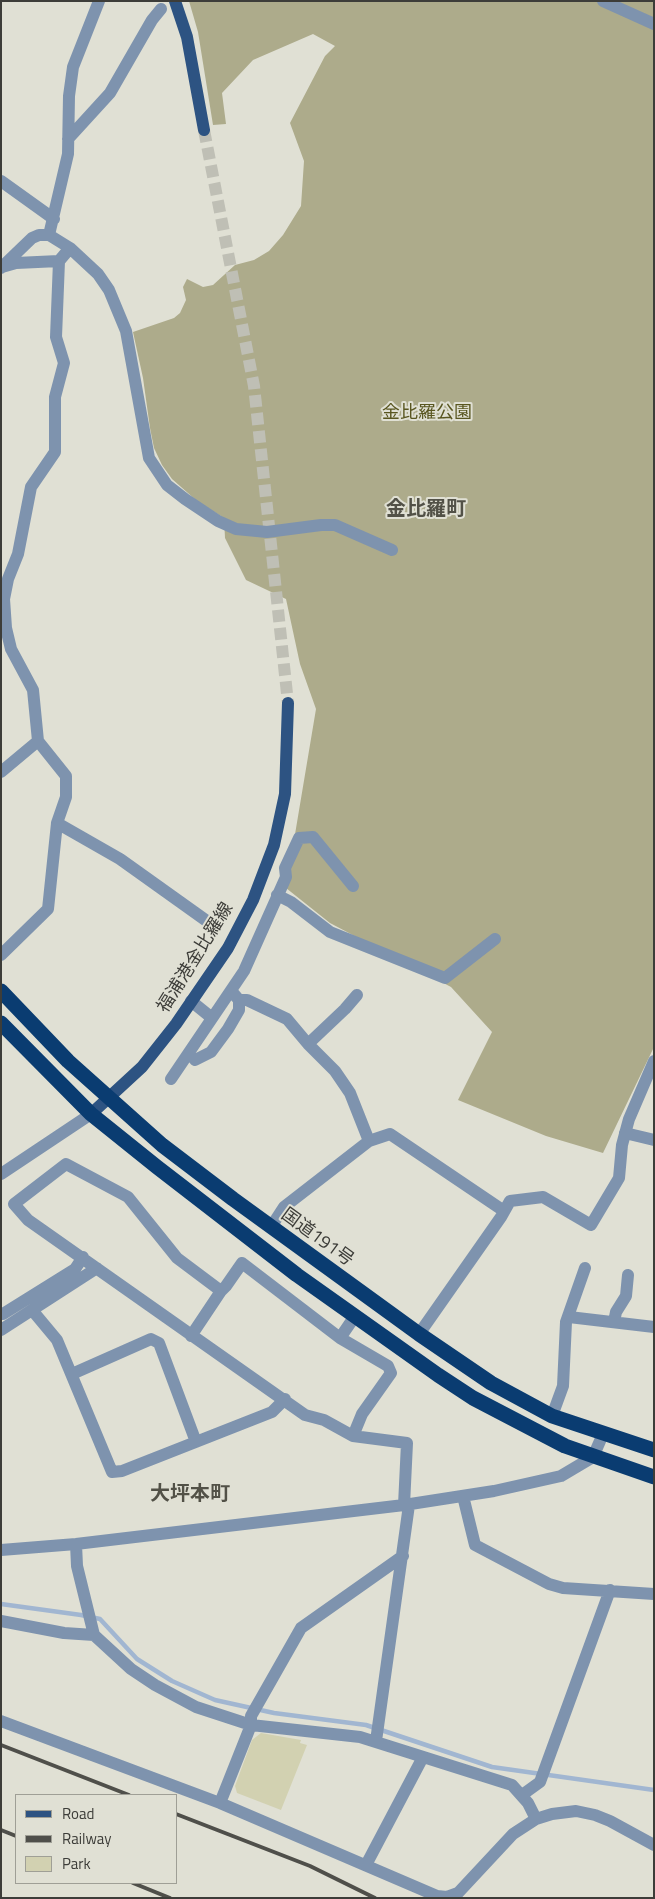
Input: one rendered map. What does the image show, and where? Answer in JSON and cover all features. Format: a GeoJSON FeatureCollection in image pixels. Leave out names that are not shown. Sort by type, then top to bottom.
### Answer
{"type":"FeatureCollection","features":[{"type":"Feature","properties":{"kind":"highway","name":"国道191号"},"geometry":{"type":"LineString","coordinates":[[1,991],[68,1061],[162,1145],[419,1334],[491,1383],[552,1416],[654,1450]]}},
{"type":"Feature","properties":{"kind":"highway"},"geometry":{"type":"LineString","coordinates":[[1,1023],[91,1114],[196,1197],[355,1316],[473,1398],[531,1429],[593,1457],[654,1476]]}},
{"type":"Feature","properties":{"kind":"main road"},"geometry":{"type":"LineString","coordinates":[[175,1],[187,37],[204,130]]}},
{"type":"Feature","properties":{"kind":"main road","name":"福浦港金比羅線"},"geometry":{"type":"LineString","coordinates":[[91,1114],[142,1067],[191,1001],[232,940],[253,900],[274,845],[285,794],[288,703]]}},
{"type":"Feature","properties":{"kind":"street"},"geometry":{"type":"LineString","coordinates":[[49,235],[68,154],[69,96],[73,67],[99,1]]}},
{"type":"Feature","properties":{"kind":"street"},"geometry":{"type":"LineString","coordinates":[[604,1],[654,24]]}},
{"type":"Feature","properties":{"kind":"street"},"geometry":{"type":"LineString","coordinates":[[68,139],[110,94],[152,20],[161,9]]}},
{"type":"Feature","properties":{"kind":"street"},"geometry":{"type":"LineString","coordinates":[[1,181],[54,219]]}},
{"type":"Feature","properties":{"kind":"street"},"geometry":{"type":"LineString","coordinates":[[1,268],[32,238],[39,235],[49,235],[70,248],[98,274],[109,290],[120,314],[130,350],[149,458],[167,485],[218,521],[236,529],[267,532],[335,525],[392,550]]}},
{"type":"Feature","properties":{"kind":"street"},"geometry":{"type":"LineString","coordinates":[[1,955],[48,908],[57,823],[66,797],[66,776],[38,741],[33,690],[11,650],[6,628],[4,599],[8,579],[18,554],[31,487],[55,452],[55,398],[64,363],[56,337],[59,261],[70,248]]}},
{"type":"Feature","properties":{"kind":"street"},"geometry":{"type":"LineString","coordinates":[[1,268],[16,263],[59,261]]}},
{"type":"Feature","properties":{"kind":"street"},"geometry":{"type":"LineString","coordinates":[[1,772],[38,741]]}},
{"type":"Feature","properties":{"kind":"street"},"geometry":{"type":"LineString","coordinates":[[57,823],[120,859],[211,924]]}},
{"type":"Feature","properties":{"kind":"street"},"geometry":{"type":"LineString","coordinates":[[191,1001],[211,1019],[216,1026],[195,1060],[185,1071],[173,1077],[211,1019],[230,990],[247,964],[286,876],[285,868],[299,838],[313,837],[354,886]]}},
{"type":"Feature","properties":{"kind":"street"},"geometry":{"type":"LineString","coordinates":[[277,895],[291,902],[330,932],[445,978],[495,938]]}},
{"type":"Feature","properties":{"kind":"street"},"geometry":{"type":"LineString","coordinates":[[195,1060],[211,1052],[239,1010],[239,1000],[230,990]]}},
{"type":"Feature","properties":{"kind":"street"},"geometry":{"type":"LineString","coordinates":[[308,1044],[346,1009],[357,994]]}},
{"type":"Feature","properties":{"kind":"street"},"geometry":{"type":"LineString","coordinates":[[239,1000],[247,1000],[287,1019],[308,1044],[335,1071],[347,1087],[368,1141]]}},
{"type":"Feature","properties":{"kind":"street"},"geometry":{"type":"LineString","coordinates":[[419,1334],[510,1201],[543,1198],[591,1225],[619,1178],[628,1119],[654,1061]]}},
{"type":"Feature","properties":{"kind":"street"},"geometry":{"type":"LineString","coordinates":[[1,1174],[91,1114]]}},
{"type":"Feature","properties":{"kind":"street"},"geometry":{"type":"LineString","coordinates":[[625,1133],[654,1140]]}},
{"type":"Feature","properties":{"kind":"street"},"geometry":{"type":"LineString","coordinates":[[271,1227],[284,1207],[368,1141],[390,1134],[504,1211]]}},
{"type":"Feature","properties":{"kind":"street"},"geometry":{"type":"LineString","coordinates":[[221,1291],[169,1251],[128,1197],[66,1164],[14,1204],[28,1220],[285,1399],[305,1415],[324,1420],[353,1436],[407,1443],[406,1505],[402,1556],[376,1739]]}},
{"type":"Feature","properties":{"kind":"street"},"geometry":{"type":"LineString","coordinates":[[3,1314],[75,1269],[82,1258]]}},
{"type":"Feature","properties":{"kind":"street"},"geometry":{"type":"LineString","coordinates":[[192,1336],[221,1291],[242,1263],[340,1338],[388,1366],[391,1373],[362,1414],[353,1436]]}},
{"type":"Feature","properties":{"kind":"street"},"geometry":{"type":"LineString","coordinates":[[1,1330],[97,1268]]}},
{"type":"Feature","properties":{"kind":"street"},"geometry":{"type":"LineString","coordinates":[[552,1416],[564,1386],[566,1322],[569,1317],[570,1306],[585,1268]]}},
{"type":"Feature","properties":{"kind":"street"},"geometry":{"type":"LineString","coordinates":[[614,1322],[616,1312],[626,1296],[628,1275]]}},
{"type":"Feature","properties":{"kind":"street"},"geometry":{"type":"LineString","coordinates":[[32,1310],[56,1340],[112,1472],[122,1471],[272,1412],[285,1399]]}},
{"type":"Feature","properties":{"kind":"street"},"geometry":{"type":"LineString","coordinates":[[340,1338],[355,1316]]}},
{"type":"Feature","properties":{"kind":"street"},"geometry":{"type":"LineString","coordinates":[[569,1317],[654,1327]]}},
{"type":"Feature","properties":{"kind":"street"},"geometry":{"type":"LineString","coordinates":[[72,1374],[151,1339],[159,1343],[196,1442]]}},
{"type":"Feature","properties":{"kind":"street"},"geometry":{"type":"LineString","coordinates":[[1,1550],[76,1544],[406,1505],[463,1496],[561,1476],[593,1457],[603,1434]]}},
{"type":"Feature","properties":{"kind":"street"},"geometry":{"type":"LineString","coordinates":[[463,1496],[474,1545],[549,1584],[562,1588],[654,1594]]}},
{"type":"Feature","properties":{"kind":"street"},"geometry":{"type":"LineString","coordinates":[[76,1544],[77,1566],[93,1630],[131,1669],[169,1694],[196,1708],[251,1720],[376,1739],[423,1758],[512,1785],[522,1795],[536,1819]]}},
{"type":"Feature","properties":{"kind":"street"},"geometry":{"type":"LineString","coordinates":[[220,1803],[259,1699],[302,1628],[402,1556]]}},
{"type":"Feature","properties":{"kind":"street"},"geometry":{"type":"LineString","coordinates":[[522,1795],[540,1782],[610,1590]]}},
{"type":"Feature","properties":{"kind":"street"},"geometry":{"type":"LineString","coordinates":[[1,1621],[64,1633],[93,1630]]}},
{"type":"Feature","properties":{"kind":"street"},"geometry":{"type":"LineString","coordinates":[[1,1721],[220,1803],[425,1892],[447,1897],[463,1888],[513,1834],[536,1819],[552,1814],[576,1811],[610,1821],[654,1845]]}},
{"type":"Feature","properties":{"kind":"street"},"geometry":{"type":"LineString","coordinates":[[366,1865],[423,1758]]}},
{"type":"Feature","properties":{"kind":"green space","name":"金比羅公園"},"geometry":{"type":"Polygon","coordinates":[[[189,1],[654,1],[654,1047],[603,1153],[546,1136],[458,1100],[492,1032],[451,987],[330,923],[286,888],[316,709],[300,664],[286,599],[246,580],[225,538],[224,518],[197,501],[172,479],[162,465],[154,448],[143,378],[133,332],[174,318],[180,313],[186,300],[183,287],[187,279],[203,287],[213,285],[235,265],[254,260],[269,251],[283,235],[301,206],[304,161],[290,123],[325,56],[335,46],[313,34],[253,60],[222,93],[226,124],[213,125],[198,32],[189,1]]]}},
{"type":"Feature","properties":{"kind":"green space"},"geometry":{"type":"Polygon","coordinates":[[[261,1733],[301,1740],[300,1743],[307,1745],[281,1810],[237,1793],[235,1786],[252,1740],[261,1733]]]}},
{"type":"Feature","properties":{"kind":"waterway"},"geometry":{"type":"LineString","coordinates":[[1,1604],[100,1619],[137,1659],[172,1681],[215,1700],[274,1713],[366,1725],[492,1767],[654,1790]]}},
{"type":"Feature","properties":{"kind":"tunnel"},"geometry":{"type":"LineString","coordinates":[[204,130],[254,386],[288,703]]}},
{"type":"Feature","properties":{"kind":"railway"},"geometry":{"type":"LineString","coordinates":[[1,1745],[126,1794]]}},
{"type":"Feature","properties":{"kind":"railway"},"geometry":{"type":"LineString","coordinates":[[178,1815],[310,1866],[375,1898]]}},
{"type":"Feature","properties":{"kind":"railway"},"geometry":{"type":"LineString","coordinates":[[1,1830],[15,1836]]}},
{"type":"Feature","properties":{"kind":"railway"},"geometry":{"type":"LineString","coordinates":[[135,1884],[170,1898]]}},
{"type":"Feature","properties":{"kind":"district","name":"金比羅町"},"geometry":{"type":"Point","coordinates":[426,510]}},
{"type":"Feature","properties":{"kind":"district","name":"大坪本町"},"geometry":{"type":"Point","coordinates":[190,1495]}}]}
